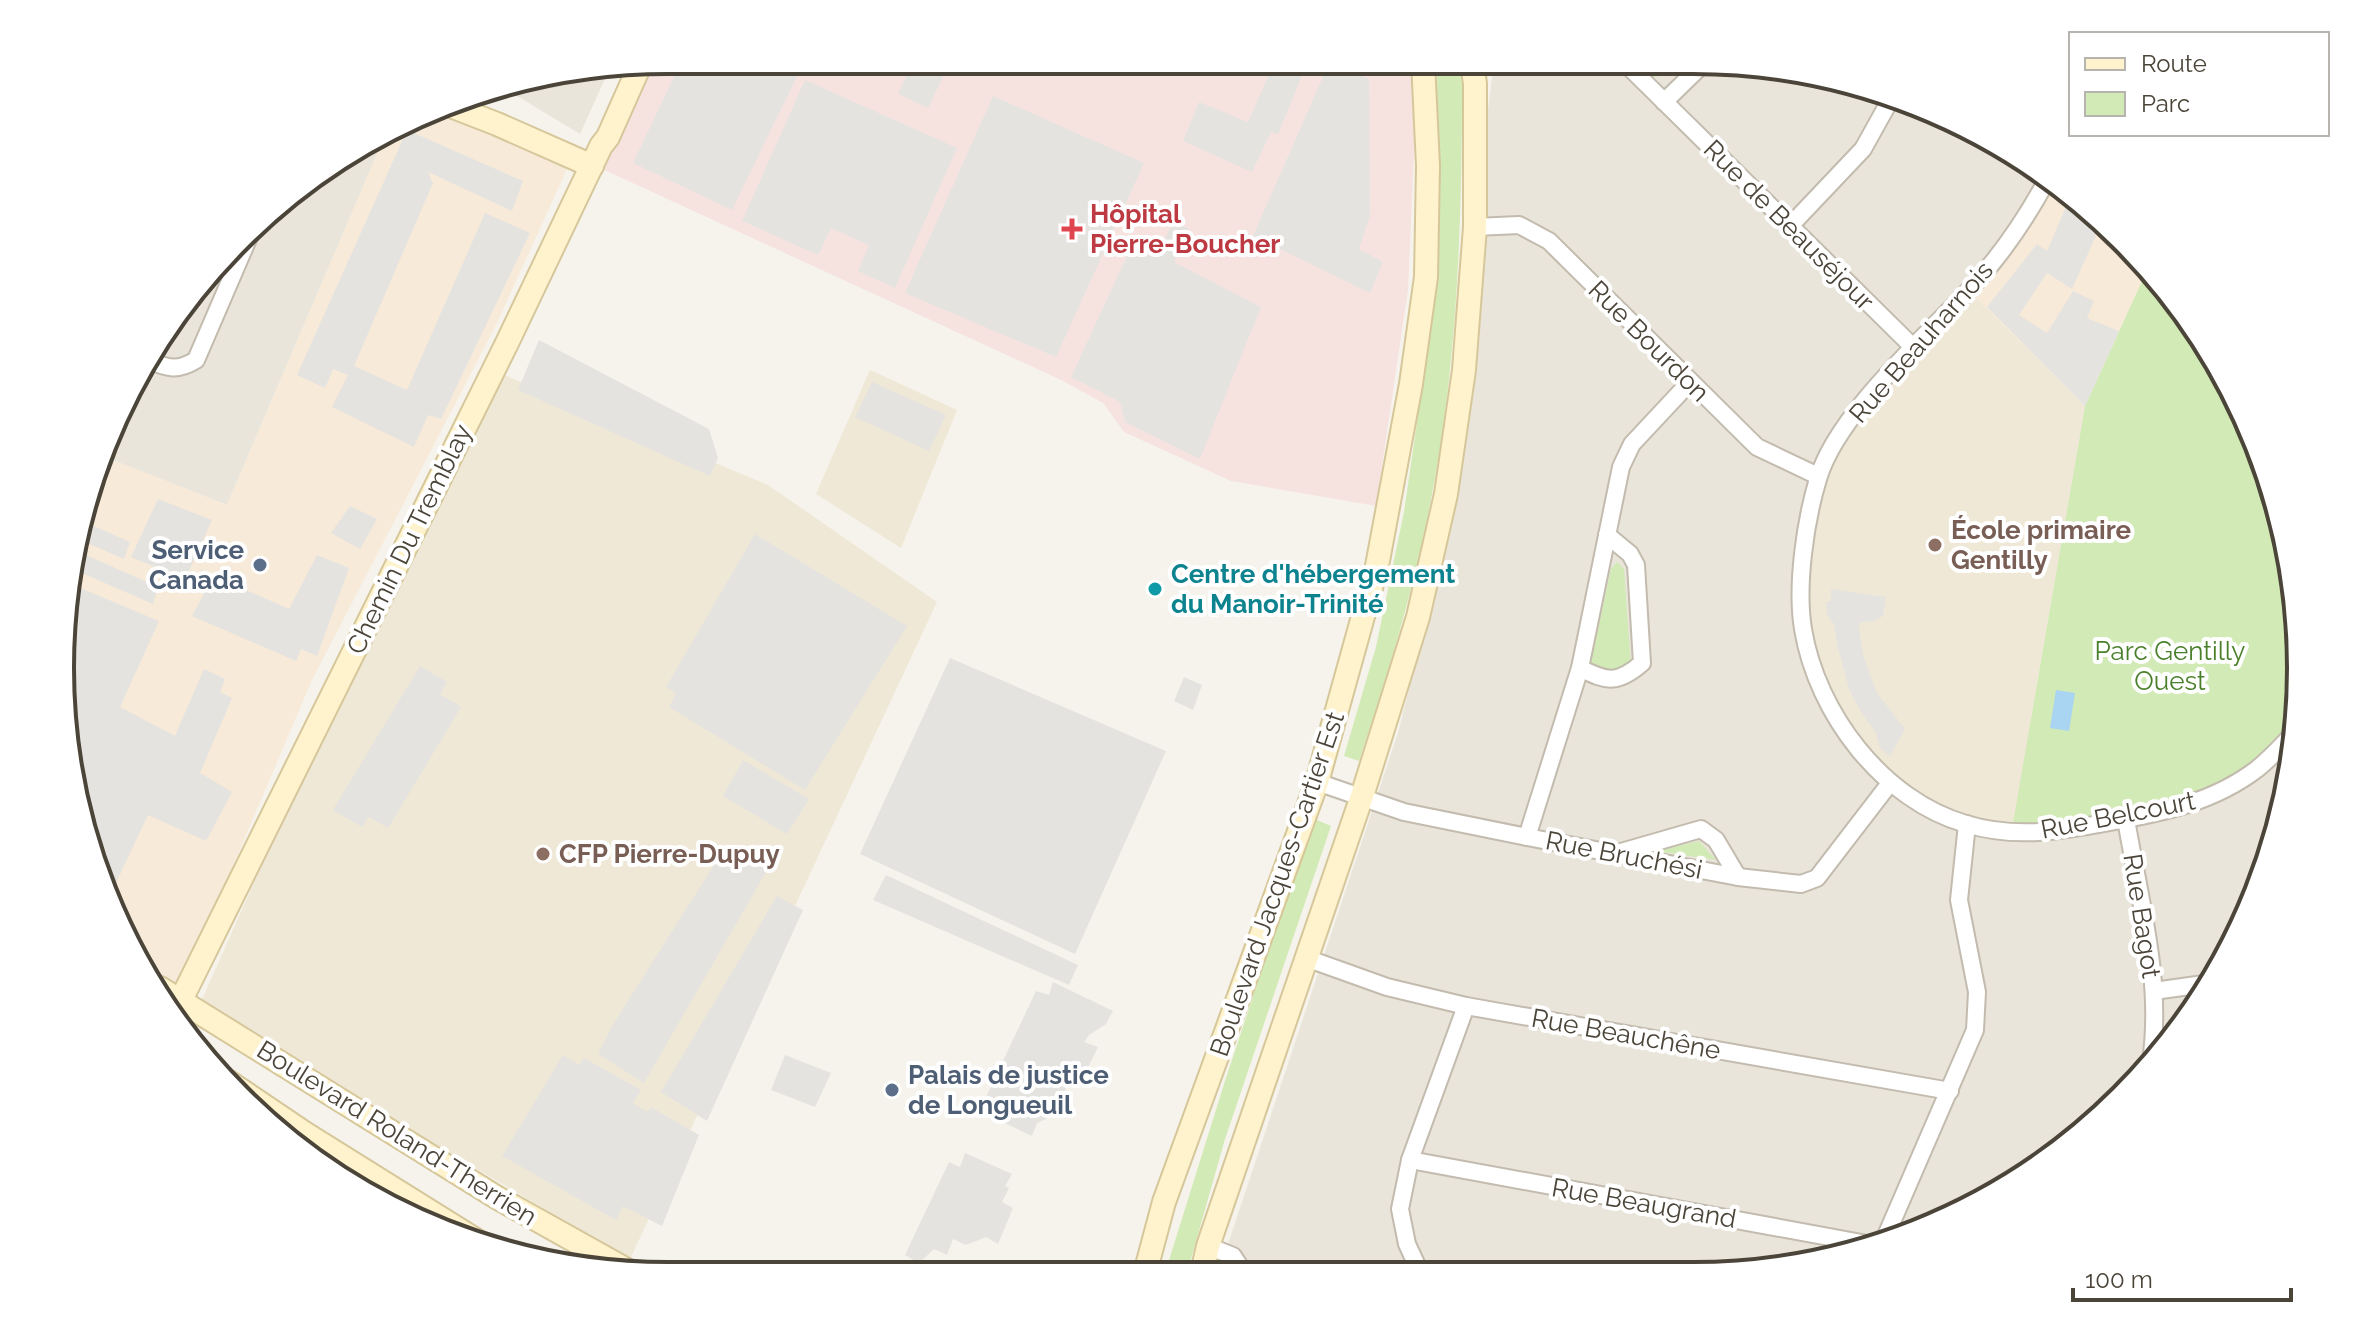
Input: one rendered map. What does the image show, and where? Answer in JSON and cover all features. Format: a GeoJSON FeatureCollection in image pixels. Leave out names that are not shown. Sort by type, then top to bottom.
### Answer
{"type":"FeatureCollection","features":[{"type":"Feature","properties":{"kind":"main road","name":"Boulevard Jacques-Cartier Est"},"geometry":{"type":"LineString","coordinates":[[1148,1262],[1164,1202],[1317,782],[1377,566],[1411,384],[1426,277],[1428,166],[1424,74]]}},
{"type":"Feature","properties":{"kind":"main road","name":"Boulevard Jacques-Cartier Est"},"geometry":{"type":"LineString","coordinates":[[1204,1262],[1362,796],[1418,617],[1446,494],[1464,370],[1475,227],[1474,74]]}},
{"type":"Feature","properties":{"kind":"main road","name":"Chemin Du Tremblay"},"geometry":{"type":"LineString","coordinates":[[179,1005],[608,137],[636,75]]}},
{"type":"Feature","properties":{"kind":"main road"},"geometry":{"type":"LineString","coordinates":[[463,111],[592,166]]}},
{"type":"Feature","properties":{"kind":"main road","name":"Boulevard Roland-Therrien"},"geometry":{"type":"LineString","coordinates":[[181,1008],[496,1197],[607,1259]]}},
{"type":"Feature","properties":{"kind":"main road","name":"Boulevard Roland-Therrien"},"geometry":{"type":"LineString","coordinates":[[272,1111],[434,1214]]}},
{"type":"Feature","properties":{"kind":"street","name":"Rue de Beauséjour"},"geometry":{"type":"LineString","coordinates":[[1636,74],[1914,348]]}},
{"type":"Feature","properties":{"kind":"street"},"geometry":{"type":"LineString","coordinates":[[1664,102],[1693,74]]}},
{"type":"Feature","properties":{"kind":"street"},"geometry":{"type":"LineString","coordinates":[[1790,226],[1863,149],[1886,107]]}},
{"type":"Feature","properties":{"kind":"street","name":"Rue Beauharnois"},"geometry":{"type":"LineString","coordinates":[[1967,824],[1923,807],[1890,783],[1858,747],[1837,717],[1818,680],[1803,629],[1802,569],[1818,476],[1841,433],[1859,408],[1971,288],[2026,220],[2043,188]]}},
{"type":"Feature","properties":{"kind":"street","name":"Rue Bourdon"},"geometry":{"type":"LineString","coordinates":[[1475,227],[1519,225],[1549,241],[1757,447],[1818,476]]}},
{"type":"Feature","properties":{"kind":"street"},"geometry":{"type":"LineString","coordinates":[[158,364],[181,369],[196,360],[241,255]]}},
{"type":"Feature","properties":{"kind":"street"},"geometry":{"type":"LineString","coordinates":[[1527,837],[1580,668],[1621,467],[1632,444],[1689,383]]}},
{"type":"Feature","properties":{"kind":"street"},"geometry":{"type":"LineString","coordinates":[[1580,668],[1601,679],[1627,677],[1642,663],[1636,565],[1630,554],[1607,535]]}},
{"type":"Feature","properties":{"kind":"street","name":"Rue Belcourt"},"geometry":{"type":"LineString","coordinates":[[1967,824],[2005,832],[2033,833],[2066,830],[2172,810],[2217,794],[2259,767],[2282,744]]}},
{"type":"Feature","properties":{"kind":"street","name":"Rue Bruchési"},"geometry":{"type":"LineString","coordinates":[[1317,782],[1404,812],[1738,877],[1801,884],[1817,878],[1890,783]]}},
{"type":"Feature","properties":{"kind":"street","name":"Rue Bagot"},"geometry":{"type":"LineString","coordinates":[[2126,819],[2154,991],[2153,1043]]}},
{"type":"Feature","properties":{"kind":"street"},"geometry":{"type":"LineString","coordinates":[[1888,1229],[1975,1030],[1977,992],[1959,900],[1967,824]]}},
{"type":"Feature","properties":{"kind":"street"},"geometry":{"type":"LineString","coordinates":[[1616,853],[1701,829],[1716,840],[1738,877]]}},
{"type":"Feature","properties":{"kind":"street","name":"Rue Beauchêne"},"geometry":{"type":"LineString","coordinates":[[1306,958],[1387,987],[1466,1006],[1950,1091]]}},
{"type":"Feature","properties":{"kind":"street"},"geometry":{"type":"LineString","coordinates":[[2154,991],[2195,985]]}},
{"type":"Feature","properties":{"kind":"street"},"geometry":{"type":"LineString","coordinates":[[1415,1262],[1407,1244],[1400,1209],[1410,1160],[1466,1006]]}},
{"type":"Feature","properties":{"kind":"street","name":"Rue Beaugrand"},"geometry":{"type":"LineString","coordinates":[[1410,1160],[1851,1241]]}},
{"type":"Feature","properties":{"kind":"street"},"geometry":{"type":"LineString","coordinates":[[1208,1246],[1233,1256],[1237,1262]]}},
{"type":"Feature","properties":{"kind":"shaded area"},"geometry":{"type":"Polygon","coordinates":[[[675,74],[798,74],[732,210],[633,163],[675,74]]]}},
{"type":"Feature","properties":{"kind":"shaded area"},"geometry":{"type":"Polygon","coordinates":[[[907,74],[944,74],[928,108],[898,94],[907,74]]]}},
{"type":"Feature","properties":{"kind":"shaded area"},"geometry":{"type":"Polygon","coordinates":[[[1269,74],[1303,74],[1278,134],[1271,132],[1252,172],[1183,141],[1199,102],[1248,122],[1269,74]]]}},
{"type":"Feature","properties":{"kind":"shaded area"},"geometry":{"type":"Polygon","coordinates":[[[1324,74],[1358,74],[1369,79],[1370,215],[1359,249],[1383,262],[1370,293],[1253,236],[1324,74]]]}},
{"type":"Feature","properties":{"kind":"shaded area","name":"Hôpital Pierre-Boucher"},"geometry":{"type":"Polygon","coordinates":[[[1417,74],[1408,290],[1376,506],[1231,481],[1124,432],[1103,403],[1061,380],[600,168],[644,75],[1417,74]]]}},
{"type":"Feature","properties":{"kind":"shaded area"},"geometry":{"type":"Polygon","coordinates":[[[1492,74],[1693,74],[1771,79],[1847,94],[1920,119],[1990,154],[2043,189],[1972,294],[1842,715],[2284,727],[2267,822],[2242,895],[2207,965],[2164,1030],[2113,1088],[2055,1139],[1990,1182],[1920,1217],[1847,1242],[1809,1251],[1732,1261],[1222,1262],[1398,733],[1453,514],[1479,343],[1485,254],[1487,118],[1492,74]]]}},
{"type":"Feature","properties":{"kind":"shaded area"},"geometry":{"type":"Polygon","coordinates":[[[606,77],[580,134],[514,94],[606,77]]]}},
{"type":"Feature","properties":{"kind":"shaded area"},"geometry":{"type":"Polygon","coordinates":[[[805,80],[957,148],[895,288],[858,271],[869,245],[831,228],[818,255],[742,221],[805,80]]]}},
{"type":"Feature","properties":{"kind":"shaded area"},"geometry":{"type":"Polygon","coordinates":[[[993,96],[1144,163],[1056,357],[905,293],[993,96]]]}},
{"type":"Feature","properties":{"kind":"shaded area"},"geometry":{"type":"Polygon","coordinates":[[[459,112],[572,158],[497,323],[312,680],[181,988],[161,976],[135,931],[94,822],[85,784],[75,707],[75,629],[85,552],[112,460],[227,505],[379,150],[459,112]]]}},
{"type":"Feature","properties":{"kind":"shaded area"},"geometry":{"type":"Polygon","coordinates":[[[412,132],[523,181],[512,211],[428,172],[433,183],[354,366],[407,390],[485,213],[530,233],[441,419],[428,415],[414,447],[332,407],[348,375],[333,369],[325,388],[297,375],[405,135],[412,132]]]}},
{"type":"Feature","properties":{"kind":"shaded area"},"geometry":{"type":"Polygon","coordinates":[[[379,150],[227,505],[112,460],[119,441],[135,405],[174,338],[221,276],[276,221],[338,174],[379,150]]]}},
{"type":"Feature","properties":{"kind":"shaded area"},"geometry":{"type":"Polygon","coordinates":[[[2043,189],[2085,221],[2143,279],[2085,406],[1972,294],[2043,189]]]}},
{"type":"Feature","properties":{"kind":"shaded area"},"geometry":{"type":"Polygon","coordinates":[[[2066,206],[2097,233],[2072,289],[2047,273],[2019,315],[2047,333],[2073,291],[2094,301],[2087,318],[2119,331],[2085,406],[1987,307],[2037,244],[2047,251],[2066,206]]]}},
{"type":"Feature","properties":{"kind":"shaded area"},"geometry":{"type":"Polygon","coordinates":[[[1172,223],[1188,228],[1174,262],[1261,307],[1200,459],[1125,422],[1120,402],[1071,377],[1134,241],[1159,253],[1172,223]]]}},
{"type":"Feature","properties":{"kind":"shaded area","name":"École primaire Gentilly"},"geometry":{"type":"Polygon","coordinates":[[[1972,294],[2085,406],[2012,829],[1967,821],[1893,781],[1860,746],[1821,680],[1806,629],[1811,522],[1828,469],[1844,439],[1872,401],[1972,294]]]}},
{"type":"Feature","properties":{"kind":"shaded area"},"geometry":{"type":"Polygon","coordinates":[[[539,340],[709,429],[718,458],[710,476],[518,390],[539,340]]]}},
{"type":"Feature","properties":{"kind":"shaded area"},"geometry":{"type":"Polygon","coordinates":[[[870,370],[957,410],[901,548],[816,494],[870,370]]]}},
{"type":"Feature","properties":{"kind":"shaded area","name":"CFP Pierre-Dupuy"},"geometry":{"type":"Polygon","coordinates":[[[502,374],[768,485],[937,602],[630,1259],[199,1006],[334,703],[502,374]]]}},
{"type":"Feature","properties":{"kind":"shaded area"},"geometry":{"type":"Polygon","coordinates":[[[872,382],[946,415],[929,451],[855,417],[872,382]]]}},
{"type":"Feature","properties":{"kind":"shaded area"},"geometry":{"type":"Polygon","coordinates":[[[158,499],[212,520],[185,580],[131,557],[158,499]]]}},
{"type":"Feature","properties":{"kind":"shaded area"},"geometry":{"type":"Polygon","coordinates":[[[350,506],[377,519],[360,549],[331,533],[350,506]]]}},
{"type":"Feature","properties":{"kind":"shaded area"},"geometry":{"type":"Polygon","coordinates":[[[91,525],[130,542],[124,559],[87,543],[91,525]]]}},
{"type":"Feature","properties":{"kind":"shaded area"},"geometry":{"type":"Polygon","coordinates":[[[755,534],[907,626],[805,790],[669,707],[676,693],[666,687],[755,534]]]}},
{"type":"Feature","properties":{"kind":"shaded area"},"geometry":{"type":"Polygon","coordinates":[[[85,554],[158,587],[153,604],[82,573],[85,554]]]}},
{"type":"Feature","properties":{"kind":"shaded area"},"geometry":{"type":"Polygon","coordinates":[[[317,555],[349,568],[317,656],[301,649],[296,661],[192,616],[204,594],[192,589],[201,570],[289,609],[317,555]]]}},
{"type":"Feature","properties":{"kind":"shaded area"},"geometry":{"type":"Polygon","coordinates":[[[79,588],[159,621],[120,707],[175,736],[204,669],[225,679],[220,692],[232,698],[200,773],[232,792],[206,841],[148,815],[115,885],[94,822],[79,746],[74,668],[79,588]]]}},
{"type":"Feature","properties":{"kind":"shaded area"},"geometry":{"type":"Polygon","coordinates":[[[1831,589],[1886,597],[1883,616],[1860,623],[1859,631],[1864,658],[1877,693],[1905,729],[1890,756],[1880,748],[1876,733],[1849,689],[1834,624],[1827,615],[1826,602],[1831,601],[1831,589]]]}},
{"type":"Feature","properties":{"kind":"shaded area"},"geometry":{"type":"Polygon","coordinates":[[[950,658],[1166,751],[1075,954],[860,854],[950,658]]]}},
{"type":"Feature","properties":{"kind":"shaded area"},"geometry":{"type":"Polygon","coordinates":[[[420,666],[447,682],[440,694],[461,707],[388,828],[369,817],[362,827],[333,810],[420,666]]]}},
{"type":"Feature","properties":{"kind":"shaded area"},"geometry":{"type":"Polygon","coordinates":[[[1184,677],[1202,685],[1193,710],[1174,701],[1184,677]]]}},
{"type":"Feature","properties":{"kind":"shaded area"},"geometry":{"type":"Polygon","coordinates":[[[743,760],[809,799],[787,834],[723,796],[743,760]]]}},
{"type":"Feature","properties":{"kind":"shaded area"},"geometry":{"type":"Polygon","coordinates":[[[726,846],[770,865],[644,1083],[598,1054],[612,1026],[726,846]]]}},
{"type":"Feature","properties":{"kind":"shaded area"},"geometry":{"type":"Polygon","coordinates":[[[886,875],[1078,965],[1069,985],[873,900],[886,875]]]}},
{"type":"Feature","properties":{"kind":"shaded area"},"geometry":{"type":"Polygon","coordinates":[[[777,896],[803,910],[707,1121],[661,1092],[777,896]]]}},
{"type":"Feature","properties":{"kind":"shaded area"},"geometry":{"type":"Polygon","coordinates":[[[1053,982],[1113,1011],[1106,1024],[1084,1042],[1098,1047],[1079,1086],[1069,1081],[1055,1115],[1037,1123],[1032,1136],[992,1117],[998,1104],[985,1099],[1036,991],[1049,995],[1053,982]]]}},
{"type":"Feature","properties":{"kind":"shaded area"},"geometry":{"type":"Polygon","coordinates":[[[563,1055],[579,1065],[584,1058],[641,1090],[633,1103],[648,1112],[651,1107],[699,1135],[662,1226],[623,1206],[616,1220],[502,1156],[563,1055]]]}},
{"type":"Feature","properties":{"kind":"shaded area"},"geometry":{"type":"Polygon","coordinates":[[[785,1055],[831,1073],[815,1107],[771,1090],[785,1055]]]}},
{"type":"Feature","properties":{"kind":"shaded area"},"geometry":{"type":"Polygon","coordinates":[[[965,1153],[1012,1174],[1005,1186],[1009,1188],[1002,1202],[1013,1208],[998,1244],[986,1237],[966,1245],[953,1239],[947,1255],[934,1249],[917,1262],[905,1255],[949,1162],[960,1167],[965,1153]]]}},
{"type":"Feature","properties":{"kind":"green space"},"geometry":{"type":"Polygon","coordinates":[[[1437,74],[1461,74],[1459,246],[1446,408],[1414,577],[1359,761],[1344,756],[1376,647],[1404,512],[1434,289],[1438,222],[1437,74]]]}},
{"type":"Feature","properties":{"kind":"green space"},"geometry":{"type":"Polygon","coordinates":[[[1645,74],[1667,74],[1666,75],[1649,78],[1645,74]]]}},
{"type":"Feature","properties":{"kind":"green space","name":"Parc Gentilly Ouest"},"geometry":{"type":"Polygon","coordinates":[[[2143,279],[2187,338],[2226,405],[2267,514],[2276,552],[2286,629],[2286,707],[2283,741],[2256,765],[2227,781],[2168,804],[2108,817],[2012,829],[2085,406],[2143,279]]]}},
{"type":"Feature","properties":{"kind":"green space"},"geometry":{"type":"Polygon","coordinates":[[[1617,562],[1624,569],[1631,666],[1609,674],[1590,666],[1611,569],[1617,562]]]}},
{"type":"Feature","properties":{"kind":"green space"},"geometry":{"type":"Polygon","coordinates":[[[1312,818],[1331,826],[1225,1139],[1190,1262],[1168,1262],[1312,818]]]}},
{"type":"Feature","properties":{"kind":"green space"},"geometry":{"type":"Polygon","coordinates":[[[1699,841],[1716,860],[1656,851],[1699,841]]]}},
{"type":"Feature","properties":{"kind":"water"},"geometry":{"type":"Polygon","coordinates":[[[2056,690],[2075,693],[2069,731],[2050,728],[2056,690]]]}},
{"type":"Feature","properties":{"kind":"place","name":"Hôpital Pierre-Boucher"},"geometry":{"type":"Point","coordinates":[1072,229]}},
{"type":"Feature","properties":{"kind":"place","name":"École primaire Gentilly"},"geometry":{"type":"Point","coordinates":[1935,545]}},
{"type":"Feature","properties":{"kind":"place","name":"Service Canada"},"geometry":{"type":"Point","coordinates":[260,565]}},
{"type":"Feature","properties":{"kind":"place","name":"Centre d'hébergement du Manoir-Trinité"},"geometry":{"type":"Point","coordinates":[1155,589]}},
{"type":"Feature","properties":{"kind":"place","name":"CFP Pierre-Dupuy"},"geometry":{"type":"Point","coordinates":[543,854]}},
{"type":"Feature","properties":{"kind":"place","name":"Palais de justice de Longueuil"},"geometry":{"type":"Point","coordinates":[892,1090]}}]}
